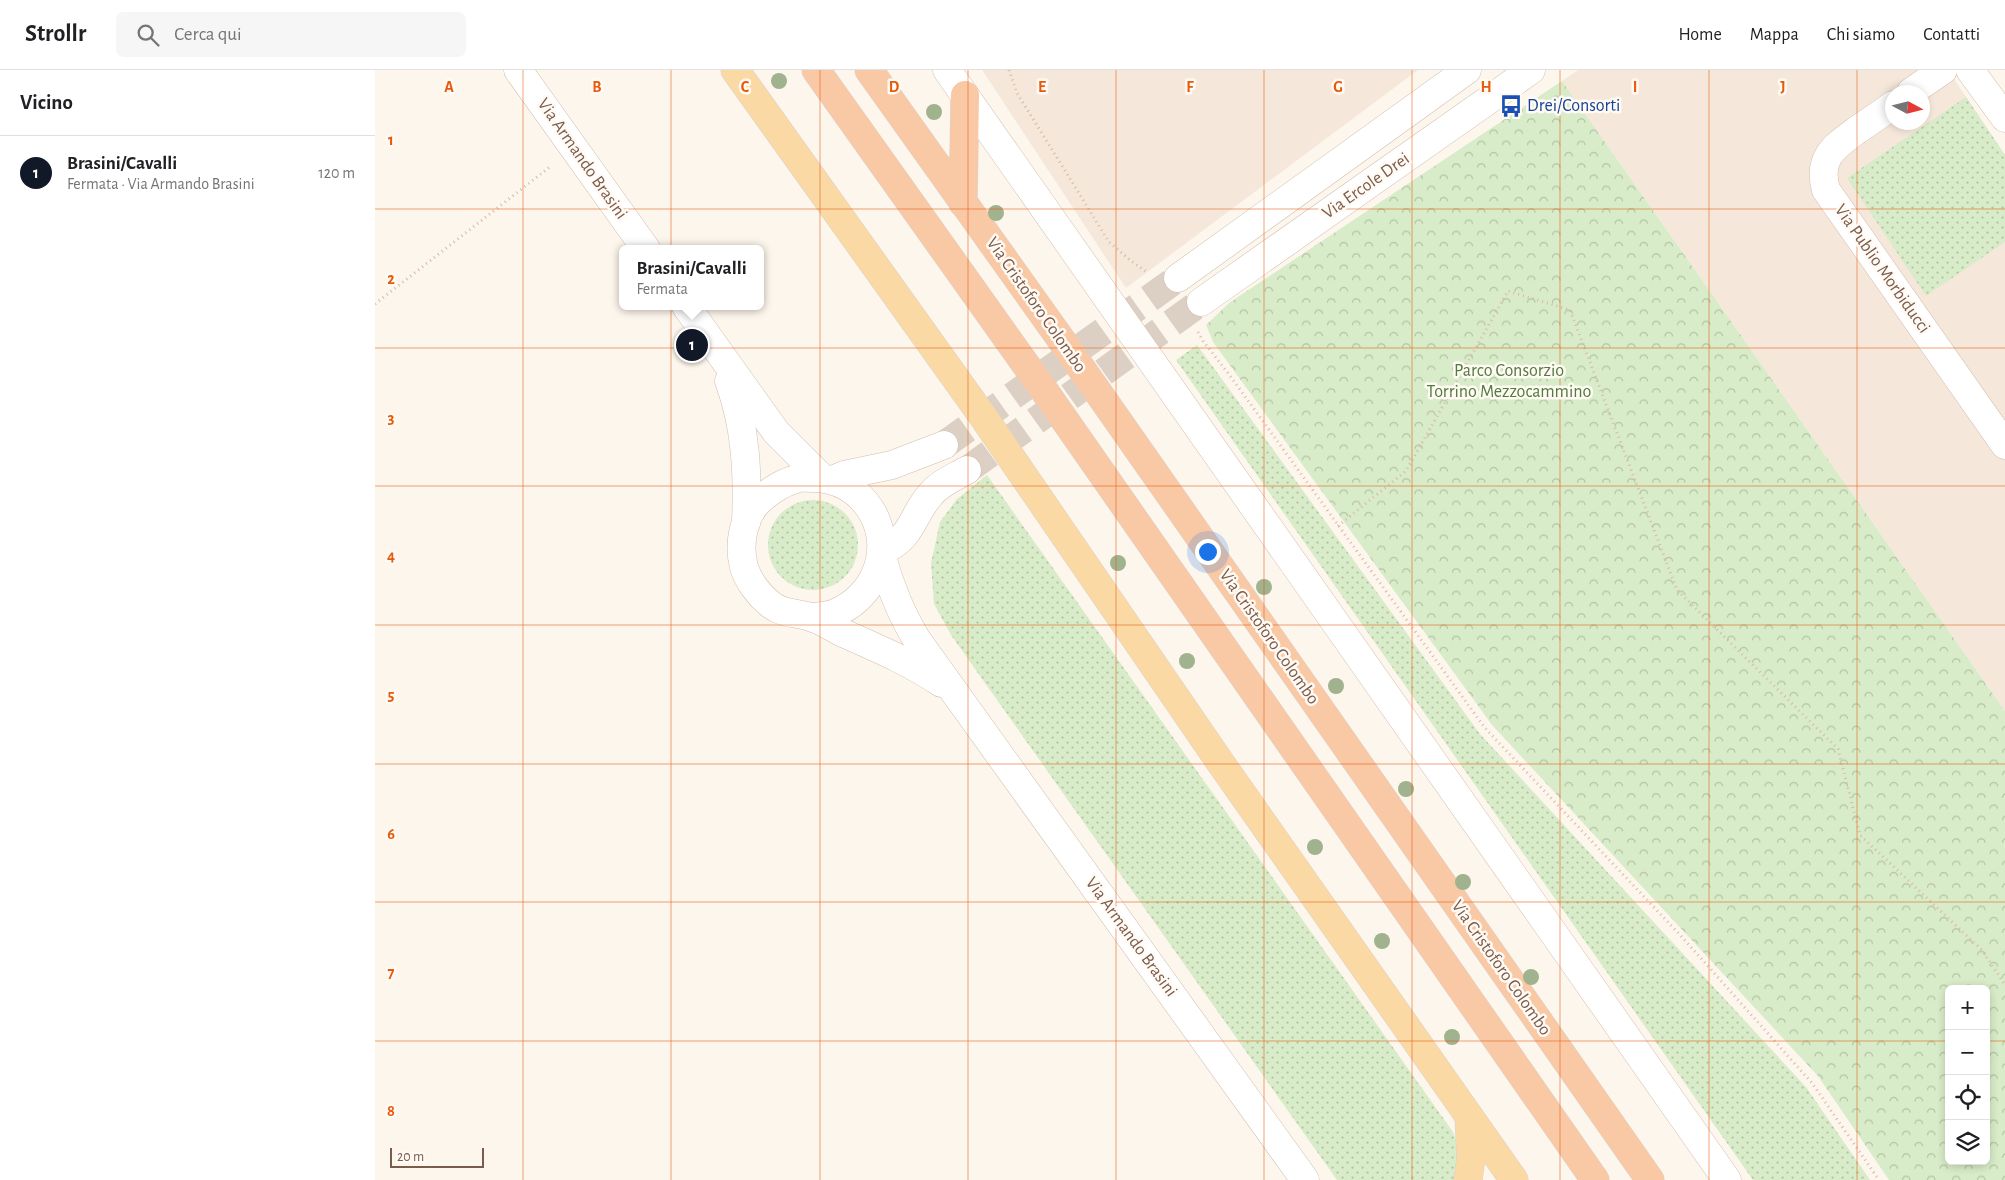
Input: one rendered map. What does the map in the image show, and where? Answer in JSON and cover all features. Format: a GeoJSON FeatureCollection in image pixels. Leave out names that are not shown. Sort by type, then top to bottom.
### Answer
{"type":"FeatureCollection","features":[{"type":"Feature","properties":{"kind":"highway"},"geometry":{"type":"LineString","coordinates":[[816,70],[1047,394],[1595,1180]]}},
{"type":"Feature","properties":{"kind":"highway","name":"Via Cristoforo Colombo"},"geometry":{"type":"LineString","coordinates":[[869,70],[1650,1180]]}},
{"type":"Feature","properties":{"kind":"highway"},"geometry":{"type":"LineString","coordinates":[[963,203],[965,95]]}},
{"type":"Feature","properties":{"kind":"main road"},"geometry":{"type":"LineString","coordinates":[[735,70],[984,418],[1221,762],[1514,1180]]}},
{"type":"Feature","properties":{"kind":"main road"},"geometry":{"type":"LineString","coordinates":[[1468,1180],[1471,1158],[1469,1117]]}},
{"type":"Feature","properties":{"kind":"street","name":"Via Armando Brasini"},"geometry":{"type":"LineString","coordinates":[[518,70],[575,147],[642,245]]}},
{"type":"Feature","properties":{"kind":"street"},"geometry":{"type":"LineString","coordinates":[[947,70],[1727,1180]]}},
{"type":"Feature","properties":{"kind":"street","name":"Via Ercole Drei"},"geometry":{"type":"LineString","coordinates":[[1178,278],[1467,70]]}},
{"type":"Feature","properties":{"kind":"street","name":"Via Ercole Drei"},"geometry":{"type":"LineString","coordinates":[[1201,302],[1531,70]]}},
{"type":"Feature","properties":{"kind":"street"},"geometry":{"type":"LineString","coordinates":[[1921,85],[1943,70]]}},
{"type":"Feature","properties":{"kind":"street"},"geometry":{"type":"LineString","coordinates":[[1970,70],[2005,118]]}},
{"type":"Feature","properties":{"kind":"street","name":"Via Publio Morbiducci"},"geometry":{"type":"LineString","coordinates":[[1885,111],[1830,152],[1823,173],[1827,190],[2005,445]]}},
{"type":"Feature","properties":{"kind":"street","name":"Via Armando Brasini"},"geometry":{"type":"LineString","coordinates":[[689,310],[776,432],[827,479],[852,490],[867,505],[878,524],[889,584],[904,618],[920,645],[957,693],[1305,1180]]}},
{"type":"Feature","properties":{"kind":"street","name":"Via Armando Brasini"},"geometry":{"type":"LineString","coordinates":[[719,354],[736,401],[743,437],[747,474],[746,523],[741,545],[744,567],[754,588],[770,604],[790,614],[812,617],[906,661],[957,693]]}},
{"type":"Feature","properties":{"kind":"street"},"geometry":{"type":"LineString","coordinates":[[827,479],[892,465],[944,445]]}},
{"type":"Feature","properties":{"kind":"street"},"geometry":{"type":"LineString","coordinates":[[882,554],[902,540],[933,491],[967,470]]}},
{"type":"Feature","properties":{"kind":"street","name":"Via Armando Brasini"},"geometry":{"type":"LineString","coordinates":[[746,523],[757,502],[775,487],[797,478],[827,479]]}},
{"type":"Feature","properties":{"kind":"street","name":"Via Armando Brasini"},"geometry":{"type":"LineString","coordinates":[[812,617],[834,613],[854,603],[869,587],[882,554]]}},
{"type":"Feature","properties":{"kind":"path"},"geometry":{"type":"LineString","coordinates":[[1009,70],[1017,93],[1109,242],[1130,260]]}},
{"type":"Feature","properties":{"kind":"path"},"geometry":{"type":"LineString","coordinates":[[375,304],[575,147]]}},
{"type":"Feature","properties":{"kind":"path"},"geometry":{"type":"LineString","coordinates":[[1338,526],[1406,471],[1508,291],[1570,310],[1677,590],[1838,749],[1860,835],[1982,950],[2005,984]]}},
{"type":"Feature","properties":{"kind":"path"},"geometry":{"type":"LineString","coordinates":[[1203,341],[1228,372],[1485,728],[1682,937],[1812,1083],[1879,1180]]}},
{"type":"Feature","properties":{"kind":"shaded area"},"geometry":{"type":"Polygon","coordinates":[[[982,70],[1418,70],[1126,288],[982,70]]]}},
{"type":"Feature","properties":{"kind":"shaded area"},"geometry":{"type":"Polygon","coordinates":[[[1578,70],[1948,70],[2005,155],[2005,711],[1562,81],[1578,70]]]}},
{"type":"Feature","properties":{"kind":"green space","name":"Parco Consorzio Torrino Mezzocammino"},"geometry":{"type":"Polygon","coordinates":[[[1562,81],[2005,711],[2005,1180],[1889,1180],[1818,1076],[1492,725],[1213,342],[1206,325],[1229,303],[1562,81]]]}},
{"type":"Feature","properties":{"kind":"green space"},"geometry":{"type":"Polygon","coordinates":[[[1966,97],[2005,155],[2005,242],[1926,296],[1847,178],[1918,130],[1930,130],[1930,122],[1966,97]]]}},
{"type":"Feature","properties":{"kind":"green space"},"geometry":{"type":"Polygon","coordinates":[[[1197,345],[1480,734],[1806,1087],[1870,1180],[1753,1180],[1176,360],[1197,345]]]}},
{"type":"Feature","properties":{"kind":"green space"},"geometry":{"type":"Polygon","coordinates":[[[987,475],[1453,1132],[1459,1148],[1455,1180],[1337,1180],[951,635],[934,604],[931,563],[940,522],[957,499],[987,475]]]}},
{"type":"Feature","properties":{"kind":"green space"},"geometry":{"type":"Polygon","coordinates":[[[813,500],[830,503],[845,513],[855,528],[858,545],[855,562],[845,577],[830,587],[813,590],[796,587],[781,577],[771,562],[768,545],[771,528],[781,513],[796,503],[813,500]]]}},
{"type":"Feature","properties":{"kind":"tunnel"},"geometry":{"type":"LineString","coordinates":[[944,445],[1178,278]]}},
{"type":"Feature","properties":{"kind":"tunnel"},"geometry":{"type":"LineString","coordinates":[[967,470],[1201,302]]}},
{"type":"Feature","properties":{"kind":"place","name":"Drei/Consorti"},"geometry":{"type":"Point","coordinates":[1511,106]}},
{"type":"Feature","properties":{"kind":"place","name":"Brasini/Cavalli"},"geometry":{"type":"Point","coordinates":[692,345]}}]}
